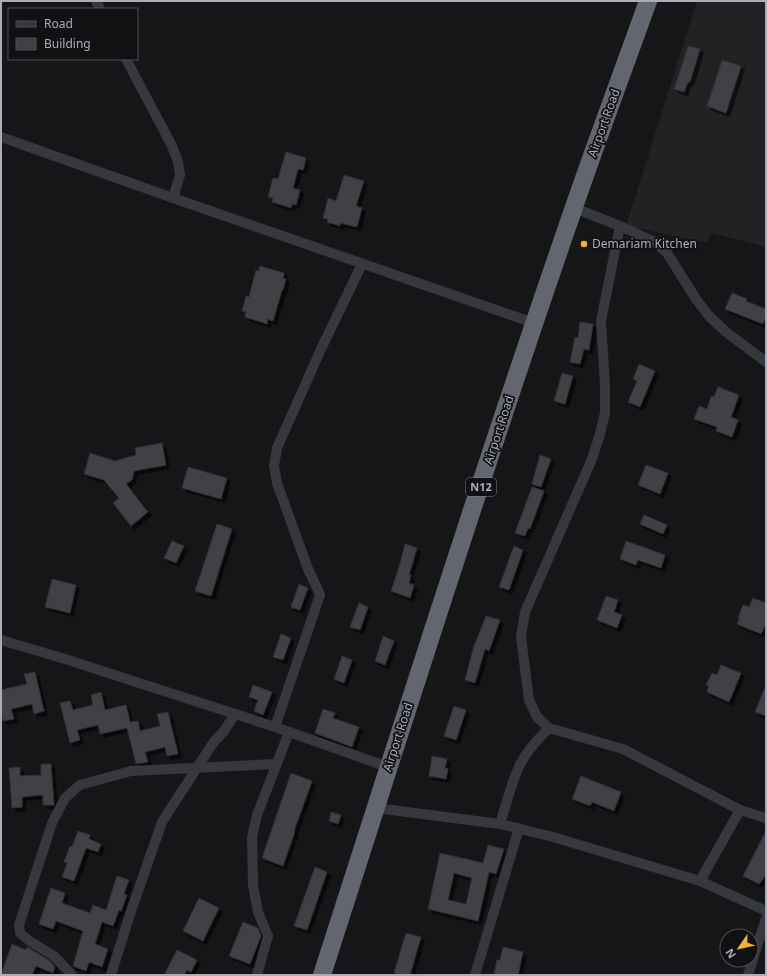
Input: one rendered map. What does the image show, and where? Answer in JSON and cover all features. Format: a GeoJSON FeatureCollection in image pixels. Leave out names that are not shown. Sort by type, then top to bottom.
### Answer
{"type":"FeatureCollection","features":[{"type":"Feature","properties":{"kind":"highway","name":"Airport Road"},"geometry":{"type":"LineString","coordinates":[[322,975],[388,767],[534,323],[648,1]]}},
{"type":"Feature","properties":{"kind":"street"},"geometry":{"type":"LineString","coordinates":[[127,60],[172,146],[178,162],[180,175],[174,198]]}},
{"type":"Feature","properties":{"kind":"street"},"geometry":{"type":"LineString","coordinates":[[1,137],[534,323]]}},
{"type":"Feature","properties":{"kind":"street"},"geometry":{"type":"LineString","coordinates":[[574,208],[620,226],[655,242],[667,253],[696,299],[709,316],[726,332],[766,362]]}},
{"type":"Feature","properties":{"kind":"street"},"geometry":{"type":"LineString","coordinates":[[620,226],[601,321],[605,384],[605,413],[592,460],[525,612],[521,637],[529,700],[537,717],[549,728],[623,749],[740,810],[766,818]]}},
{"type":"Feature","properties":{"kind":"street"},"geometry":{"type":"LineString","coordinates":[[276,727],[320,595],[308,569],[277,483],[274,466],[278,448],[316,360],[362,264]]}},
{"type":"Feature","properties":{"kind":"street"},"geometry":{"type":"LineString","coordinates":[[3,643],[65,659],[276,727],[388,767]]}},
{"type":"Feature","properties":{"kind":"street"},"geometry":{"type":"LineString","coordinates":[[112,975],[130,914],[162,822],[213,743],[224,731],[235,714]]}},
{"type":"Feature","properties":{"kind":"street"},"geometry":{"type":"LineString","coordinates":[[500,824],[523,759],[534,743],[549,728]]}},
{"type":"Feature","properties":{"kind":"street"},"geometry":{"type":"LineString","coordinates":[[257,975],[268,936],[258,912],[253,885],[252,837],[257,815],[289,732]]}},
{"type":"Feature","properties":{"kind":"street"},"geometry":{"type":"LineString","coordinates":[[72,975],[54,956],[31,942],[20,933],[19,925],[52,823],[65,798],[80,785],[131,771],[276,764]]}},
{"type":"Feature","properties":{"kind":"street"},"geometry":{"type":"LineString","coordinates":[[376,808],[500,824],[553,836],[700,881],[766,911]]}},
{"type":"Feature","properties":{"kind":"street"},"geometry":{"type":"LineString","coordinates":[[700,881],[740,810]]}},
{"type":"Feature","properties":{"kind":"street"},"geometry":{"type":"LineString","coordinates":[[475,975],[519,828]]}},
{"type":"Feature","properties":{"kind":"street"},"geometry":{"type":"LineString","coordinates":[[748,975],[766,918]]}},
{"type":"Feature","properties":{"kind":"shaded area"},"geometry":{"type":"Polygon","coordinates":[[[697,1],[766,1],[766,247],[711,233],[708,243],[626,226],[697,1]]]}},
{"type":"Feature","properties":{"kind":"building"},"geometry":{"type":"Polygon","coordinates":[[[688,46],[700,49],[690,82],[688,82],[684,92],[674,89],[688,46]]]}},
{"type":"Feature","properties":{"kind":"building"},"geometry":{"type":"Polygon","coordinates":[[[722,60],[741,66],[726,113],[707,106],[722,60]]]}},
{"type":"Feature","properties":{"kind":"building"},"geometry":{"type":"Polygon","coordinates":[[[286,152],[306,158],[303,170],[298,169],[293,188],[300,190],[296,205],[292,204],[291,208],[272,202],[273,198],[268,197],[273,178],[278,179],[286,152]]]}},
{"type":"Feature","properties":{"kind":"building"},"geometry":{"type":"Polygon","coordinates":[[[344,175],[364,181],[356,206],[362,208],[357,227],[340,223],[340,226],[327,222],[328,219],[323,218],[328,198],[336,201],[344,175]]]}},
{"type":"Feature","properties":{"kind":"building"},"geometry":{"type":"Polygon","coordinates":[[[260,266],[284,273],[283,278],[286,279],[273,321],[268,319],[267,324],[245,317],[246,312],[242,311],[246,296],[249,297],[256,270],[259,271],[260,266]]]}},
{"type":"Feature","properties":{"kind":"building"},"geometry":{"type":"Polygon","coordinates":[[[732,293],[747,299],[746,301],[766,309],[766,316],[763,324],[725,309],[732,293]]]}},
{"type":"Feature","properties":{"kind":"building"},"geometry":{"type":"Polygon","coordinates":[[[580,322],[593,324],[589,350],[584,349],[580,364],[570,362],[575,337],[578,338],[580,322]]]}},
{"type":"Feature","properties":{"kind":"building"},"geometry":{"type":"Polygon","coordinates":[[[639,364],[655,371],[640,407],[628,402],[637,381],[633,379],[639,364]]]}},
{"type":"Feature","properties":{"kind":"building"},"geometry":{"type":"Polygon","coordinates":[[[562,373],[573,376],[565,404],[554,401],[562,373]]]}},
{"type":"Feature","properties":{"kind":"building"},"geometry":{"type":"Polygon","coordinates":[[[718,387],[739,395],[731,417],[738,420],[732,437],[716,431],[717,427],[694,419],[699,406],[707,409],[711,396],[714,397],[718,387]]]}},
{"type":"Feature","properties":{"kind":"building"},"geometry":{"type":"Polygon","coordinates":[[[162,443],[166,465],[134,471],[132,480],[126,484],[148,512],[131,526],[113,503],[119,498],[104,480],[84,474],[90,453],[115,461],[136,455],[135,448],[162,443]]]}},
{"type":"Feature","properties":{"kind":"building"},"geometry":{"type":"Polygon","coordinates":[[[540,455],[551,459],[541,487],[532,484],[540,455]]]}},
{"type":"Feature","properties":{"kind":"building"},"geometry":{"type":"Polygon","coordinates":[[[646,465],[668,473],[660,494],[638,485],[646,465]]]}},
{"type":"Feature","properties":{"kind":"building"},"geometry":{"type":"Polygon","coordinates":[[[188,467],[227,478],[221,499],[182,488],[188,467]]]}},
{"type":"Feature","properties":{"kind":"building"},"geometry":{"type":"Polygon","coordinates":[[[532,487],[544,491],[530,529],[528,528],[525,536],[515,533],[532,487]]]}},
{"type":"Feature","properties":{"kind":"building"},"geometry":{"type":"Polygon","coordinates":[[[644,515],[667,525],[663,534],[640,524],[644,515]]]}},
{"type":"Feature","properties":{"kind":"building"},"geometry":{"type":"Polygon","coordinates":[[[217,524],[232,529],[211,596],[195,591],[217,524]]]}},
{"type":"Feature","properties":{"kind":"building"},"geometry":{"type":"Polygon","coordinates":[[[172,541],[184,546],[176,563],[164,558],[172,541]]]}},
{"type":"Feature","properties":{"kind":"building"},"geometry":{"type":"Polygon","coordinates":[[[626,541],[665,555],[661,568],[638,560],[636,565],[620,559],[626,541]]]}},
{"type":"Feature","properties":{"kind":"building"},"geometry":{"type":"Polygon","coordinates":[[[405,544],[417,548],[409,575],[411,575],[409,583],[414,585],[410,598],[391,591],[405,544]]]}},
{"type":"Feature","properties":{"kind":"building"},"geometry":{"type":"Polygon","coordinates":[[[514,546],[523,550],[509,590],[499,587],[514,546]]]}},
{"type":"Feature","properties":{"kind":"building"},"geometry":{"type":"Polygon","coordinates":[[[52,579],[76,585],[70,613],[45,607],[52,579]]]}},
{"type":"Feature","properties":{"kind":"building"},"geometry":{"type":"Polygon","coordinates":[[[299,584],[308,588],[300,610],[291,607],[299,584]]]}},
{"type":"Feature","properties":{"kind":"building"},"geometry":{"type":"Polygon","coordinates":[[[606,596],[618,600],[614,612],[622,615],[617,628],[597,620],[606,596]]]}},
{"type":"Feature","properties":{"kind":"building"},"geometry":{"type":"Polygon","coordinates":[[[753,598],[766,603],[766,623],[761,634],[737,624],[743,605],[749,607],[753,598]]]}},
{"type":"Feature","properties":{"kind":"building"},"geometry":{"type":"Polygon","coordinates":[[[359,603],[368,607],[360,630],[350,627],[359,603]]]}},
{"type":"Feature","properties":{"kind":"building"},"geometry":{"type":"Polygon","coordinates":[[[486,616],[500,620],[489,651],[485,649],[475,683],[465,680],[474,646],[486,616]]]}},
{"type":"Feature","properties":{"kind":"building"},"geometry":{"type":"Polygon","coordinates":[[[281,634],[291,638],[283,660],[273,657],[281,634]]]}},
{"type":"Feature","properties":{"kind":"building"},"geometry":{"type":"Polygon","coordinates":[[[383,636],[394,641],[385,665],[375,661],[383,636]]]}},
{"type":"Feature","properties":{"kind":"building"},"geometry":{"type":"Polygon","coordinates":[[[342,656],[352,660],[344,683],[334,679],[342,656]]]}},
{"type":"Feature","properties":{"kind":"building"},"geometry":{"type":"Polygon","coordinates":[[[721,665],[741,673],[729,702],[707,692],[709,686],[706,685],[712,673],[717,675],[721,665]]]}},
{"type":"Feature","properties":{"kind":"building"},"geometry":{"type":"Polygon","coordinates":[[[35,672],[44,711],[34,714],[32,704],[11,709],[14,719],[3,721],[1,713],[1,690],[27,684],[24,674],[35,672]]]}},
{"type":"Feature","properties":{"kind":"building"},"geometry":{"type":"Polygon","coordinates":[[[253,685],[272,692],[263,715],[254,711],[258,700],[249,697],[253,685]]]}},
{"type":"Feature","properties":{"kind":"building"},"geometry":{"type":"Polygon","coordinates":[[[766,685],[766,716],[755,712],[766,685]]]}},
{"type":"Feature","properties":{"kind":"building"},"geometry":{"type":"Polygon","coordinates":[[[101,692],[105,710],[126,705],[130,722],[138,721],[140,731],[160,726],[157,714],[168,712],[178,754],[167,756],[165,747],[145,752],[148,762],[136,764],[127,728],[100,734],[98,725],[77,730],[80,740],[70,743],[60,703],[70,701],[73,710],[93,705],[91,695],[101,692]]]}},
{"type":"Feature","properties":{"kind":"building"},"geometry":{"type":"Polygon","coordinates":[[[454,706],[466,710],[456,740],[444,736],[454,706]]]}},
{"type":"Feature","properties":{"kind":"building"},"geometry":{"type":"Polygon","coordinates":[[[323,709],[335,713],[333,718],[359,727],[352,747],[315,733],[323,709]]]}},
{"type":"Feature","properties":{"kind":"building"},"geometry":{"type":"Polygon","coordinates":[[[432,756],[447,759],[445,768],[448,769],[446,779],[429,776],[432,756]]]}},
{"type":"Feature","properties":{"kind":"building"},"geometry":{"type":"Polygon","coordinates":[[[41,764],[51,764],[54,805],[43,805],[43,795],[22,797],[22,807],[12,808],[9,768],[20,767],[20,776],[41,775],[41,764]]]}},
{"type":"Feature","properties":{"kind":"building"},"geometry":{"type":"Polygon","coordinates":[[[291,773],[312,781],[283,866],[262,858],[291,773]]]}},
{"type":"Feature","properties":{"kind":"building"},"geometry":{"type":"Polygon","coordinates":[[[581,776],[621,792],[614,811],[592,802],[590,806],[572,799],[581,776]]]}},
{"type":"Feature","properties":{"kind":"building"},"geometry":{"type":"Polygon","coordinates":[[[331,812],[341,815],[338,824],[329,821],[331,812]]]}},
{"type":"Feature","properties":{"kind":"building"},"geometry":{"type":"Polygon","coordinates":[[[78,831],[90,835],[89,839],[101,844],[98,852],[86,848],[74,881],[62,877],[67,863],[64,862],[78,831]]]}},
{"type":"Feature","properties":{"kind":"building"},"geometry":{"type":"Polygon","coordinates":[[[766,831],[766,875],[759,884],[743,876],[766,831]]]}},
{"type":"Feature","properties":{"kind":"building"},"geometry":{"type":"Polygon","coordinates":[[[488,845],[504,849],[496,874],[489,872],[478,921],[428,909],[440,853],[483,863],[488,845]],[[454,873],[448,900],[466,904],[472,878],[454,873]]]}},
{"type":"Feature","properties":{"kind":"building"},"geometry":{"type":"Polygon","coordinates":[[[315,867],[327,872],[307,930],[294,926],[315,867]]]}},
{"type":"Feature","properties":{"kind":"building"},"geometry":{"type":"Polygon","coordinates":[[[117,876],[129,880],[124,894],[127,895],[113,926],[102,922],[95,944],[108,949],[102,967],[89,962],[86,971],[73,966],[83,931],[56,921],[53,929],[39,924],[51,888],[65,893],[62,903],[90,913],[93,905],[106,910],[117,876]]]}},
{"type":"Feature","properties":{"kind":"building"},"geometry":{"type":"Polygon","coordinates":[[[199,898],[219,908],[203,941],[183,931],[199,898]]]}},
{"type":"Feature","properties":{"kind":"building"},"geometry":{"type":"Polygon","coordinates":[[[243,922],[258,928],[261,936],[250,964],[229,956],[243,922]]]}},
{"type":"Feature","properties":{"kind":"building"},"geometry":{"type":"Polygon","coordinates":[[[406,933],[421,937],[410,975],[399,975],[394,973],[406,933]]]}},
{"type":"Feature","properties":{"kind":"building"},"geometry":{"type":"Polygon","coordinates":[[[12,944],[26,950],[27,947],[50,961],[55,967],[53,973],[36,966],[32,975],[1,975],[12,944]]]}},
{"type":"Feature","properties":{"kind":"building"},"geometry":{"type":"Polygon","coordinates":[[[503,947],[523,952],[518,975],[494,975],[497,960],[500,960],[503,947]]]}},
{"type":"Feature","properties":{"kind":"building"},"geometry":{"type":"Polygon","coordinates":[[[177,950],[197,960],[191,972],[187,970],[184,975],[164,975],[177,950]]]}},
{"type":"Feature","properties":{"kind":"place","name":"Demariam Kitchen"},"geometry":{"type":"Point","coordinates":[584,244]}}]}
